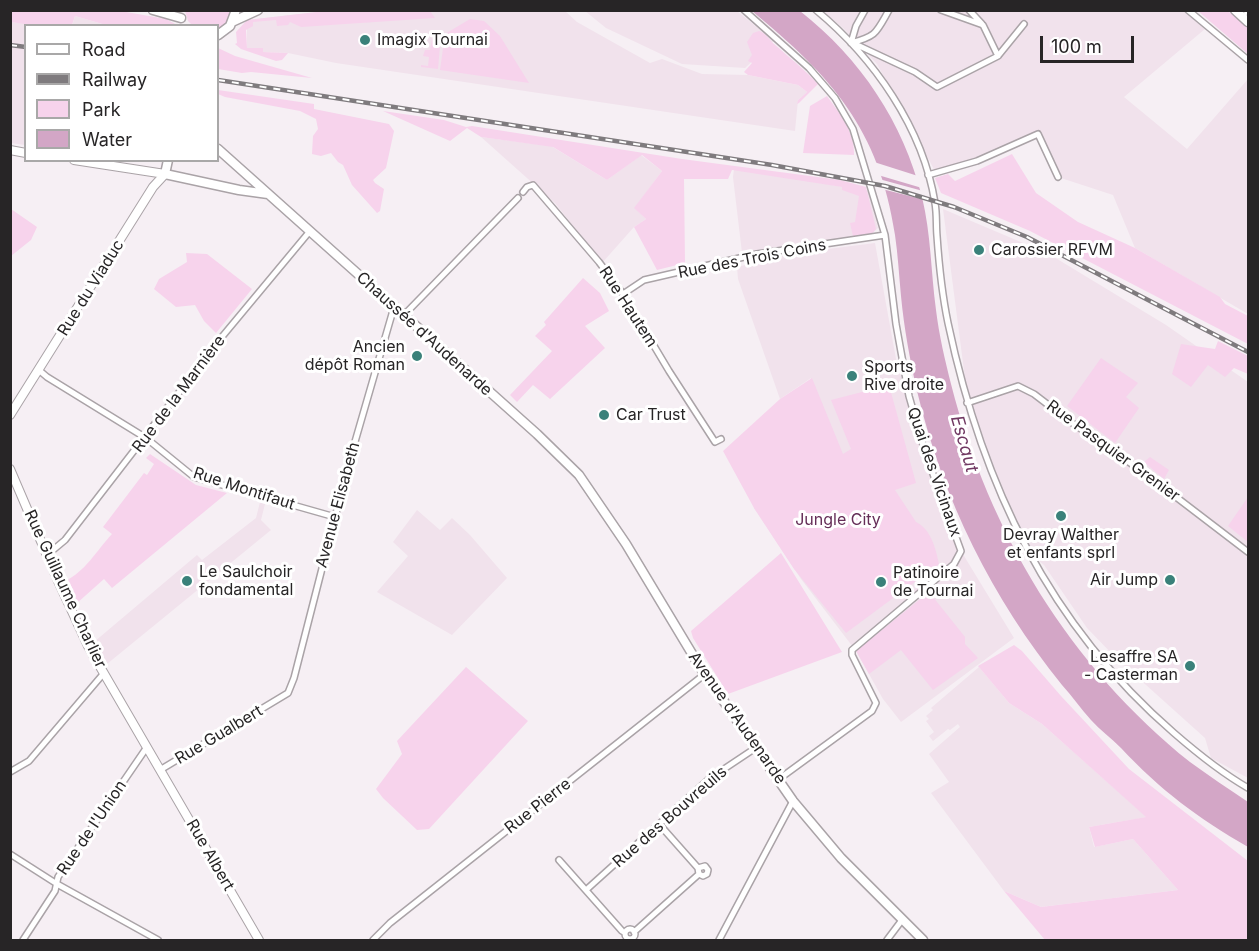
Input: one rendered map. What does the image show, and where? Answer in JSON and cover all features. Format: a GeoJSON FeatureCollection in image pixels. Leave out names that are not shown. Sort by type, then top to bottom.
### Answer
{"type":"FeatureCollection","features":[{"type":"Feature","properties":{"kind":"main road"},"geometry":{"type":"LineString","coordinates":[[153,10],[182,18]]}},
{"type":"Feature","properties":{"kind":"main road"},"geometry":{"type":"LineString","coordinates":[[234,21],[236,10]]}},
{"type":"Feature","properties":{"kind":"main road"},"geometry":{"type":"LineString","coordinates":[[219,34],[234,21],[258,10]]}},
{"type":"Feature","properties":{"kind":"main road"},"geometry":{"type":"LineString","coordinates":[[1235,10],[1248,22]]}},
{"type":"Feature","properties":{"kind":"main road","name":"Chaussée d'Audenarde"},"geometry":{"type":"LineString","coordinates":[[219,150],[541,437],[579,475]]}},
{"type":"Feature","properties":{"kind":"main road","name":"Rue du Viaduc"},"geometry":{"type":"LineString","coordinates":[[165,174],[168,162]]}},
{"type":"Feature","properties":{"kind":"main road"},"geometry":{"type":"LineString","coordinates":[[165,174],[268,194]]}},
{"type":"Feature","properties":{"kind":"main road","name":"Avenue d'Audenarde"},"geometry":{"type":"LineString","coordinates":[[579,475],[626,544],[681,638],[793,801],[841,858],[923,940]]}},
{"type":"Feature","properties":{"kind":"street","name":"Quai des Vicinaux"},"geometry":{"type":"LineString","coordinates":[[744,10],[810,68],[843,110],[860,150],[885,234],[896,324],[909,396],[925,452],[961,552],[954,564],[852,650],[852,655],[876,702],[875,708],[779,779]]}},
{"type":"Feature","properties":{"kind":"street"},"geometry":{"type":"LineString","coordinates":[[816,10],[852,43],[875,71],[901,110],[912,133],[928,176],[935,204],[942,289],[967,403],[992,475],[1016,529],[1065,612],[1124,685],[1198,753],[1248,788]]}},
{"type":"Feature","properties":{"kind":"street"},"geometry":{"type":"LineString","coordinates":[[852,43],[856,26],[866,10]]}},
{"type":"Feature","properties":{"kind":"street"},"geometry":{"type":"LineString","coordinates":[[852,43],[871,38],[889,10]]}},
{"type":"Feature","properties":{"kind":"street"},"geometry":{"type":"LineString","coordinates":[[941,10],[983,26]]}},
{"type":"Feature","properties":{"kind":"street"},"geometry":{"type":"LineString","coordinates":[[969,10],[983,26],[998,56]]}},
{"type":"Feature","properties":{"kind":"street"},"geometry":{"type":"LineString","coordinates":[[1188,10],[1248,60]]}},
{"type":"Feature","properties":{"kind":"street"},"geometry":{"type":"LineString","coordinates":[[852,43],[915,72],[937,87],[998,56],[1024,24]]}},
{"type":"Feature","properties":{"kind":"street"},"geometry":{"type":"LineString","coordinates":[[928,176],[977,161],[1038,134],[1058,177]]}},
{"type":"Feature","properties":{"kind":"street"},"geometry":{"type":"LineString","coordinates":[[87,162],[165,174]]}},
{"type":"Feature","properties":{"kind":"street","name":"Rue du Viaduc"},"geometry":{"type":"LineString","coordinates":[[10,415],[40,371],[153,187],[165,174]]}},
{"type":"Feature","properties":{"kind":"street"},"geometry":{"type":"LineString","coordinates":[[246,191],[250,186],[250,178]]}},
{"type":"Feature","properties":{"kind":"street","name":"Rue Hautem"},"geometry":{"type":"LineString","coordinates":[[523,192],[533,185],[599,261],[623,294],[715,442],[721,439]]}},
{"type":"Feature","properties":{"kind":"street"},"geometry":{"type":"LineString","coordinates":[[404,315],[518,198]]}},
{"type":"Feature","properties":{"kind":"street","name":"Rue de la Marnière"},"geometry":{"type":"LineString","coordinates":[[47,555],[65,540],[221,338],[310,231]]}},
{"type":"Feature","properties":{"kind":"street","name":"Rue des Trois Coins"},"geometry":{"type":"LineString","coordinates":[[623,294],[644,280],[757,254],[885,234]]}},
{"type":"Feature","properties":{"kind":"street","name":"Avenue Elisabeth"},"geometry":{"type":"LineString","coordinates":[[279,700],[288,693],[294,678],[335,518],[394,307]]}},
{"type":"Feature","properties":{"kind":"street","name":"Rue Montifaut"},"geometry":{"type":"LineString","coordinates":[[40,371],[146,438],[194,477],[335,518]]}},
{"type":"Feature","properties":{"kind":"street","name":"Rue Pasquier Grenier"},"geometry":{"type":"LineString","coordinates":[[967,403],[1018,386],[1034,394],[1146,474],[1248,552]]}},
{"type":"Feature","properties":{"kind":"street","name":"Rue Guillaume Charlier"},"geometry":{"type":"LineString","coordinates":[[10,469],[88,646],[160,770]]}},
{"type":"Feature","properties":{"kind":"street"},"geometry":{"type":"LineString","coordinates":[[10,772],[29,761],[104,673]]}},
{"type":"Feature","properties":{"kind":"street","name":"Rue Pierre"},"geometry":{"type":"LineString","coordinates":[[373,940],[390,923],[705,674]]}},
{"type":"Feature","properties":{"kind":"street","name":"Rue Gualbert"},"geometry":{"type":"LineString","coordinates":[[160,770],[279,700]]}},
{"type":"Feature","properties":{"kind":"street","name":"Rue de l'Union"},"geometry":{"type":"LineString","coordinates":[[23,940],[57,884],[58,877],[147,747]]}},
{"type":"Feature","properties":{"kind":"street","name":"Rue des Bouvreuils"},"geometry":{"type":"LineString","coordinates":[[586,890],[709,779],[757,747]]}},
{"type":"Feature","properties":{"kind":"street","name":"Rue Albert"},"geometry":{"type":"LineString","coordinates":[[160,770],[259,940]]}},
{"type":"Feature","properties":{"kind":"street"},"geometry":{"type":"LineString","coordinates":[[719,940],[793,801]]}},
{"type":"Feature","properties":{"kind":"street"},"geometry":{"type":"LineString","coordinates":[[559,860],[622,931],[625,933],[630,929],[635,936],[698,871],[659,825]]}},
{"type":"Feature","properties":{"kind":"street"},"geometry":{"type":"LineString","coordinates":[[10,854],[57,884],[158,940]]}},
{"type":"Feature","properties":{"kind":"street"},"geometry":{"type":"LineString","coordinates":[[887,940],[902,920]]}},
{"type":"Feature","properties":{"kind":"shaded area"},"geometry":{"type":"Polygon","coordinates":[[[334,10],[565,11],[577,22],[650,63],[662,59],[702,74],[748,75],[798,85],[807,92],[798,100],[795,131],[336,63],[288,53],[247,49],[247,20],[334,10]]]}},
{"type":"Feature","properties":{"kind":"shaded area"},"geometry":{"type":"Polygon","coordinates":[[[585,11],[737,11],[774,41],[745,68],[682,64],[606,28],[585,11]]]}},
{"type":"Feature","properties":{"kind":"shaded area"},"geometry":{"type":"Polygon","coordinates":[[[823,11],[1184,11],[1205,29],[1124,97],[1187,149],[1248,79],[1248,314],[1135,248],[1113,195],[1061,178],[1038,134],[994,155],[936,173],[877,64],[843,28],[823,11]]]}},
{"type":"Feature","properties":{"kind":"shaded area"},"geometry":{"type":"Polygon","coordinates":[[[75,16],[103,24],[73,24],[75,16]]]}},
{"type":"Feature","properties":{"kind":"shaded area"},"geometry":{"type":"Polygon","coordinates":[[[10,22],[29,24],[24,24],[24,145],[11,143],[10,22]]]}},
{"type":"Feature","properties":{"kind":"shaded area"},"geometry":{"type":"Polygon","coordinates":[[[481,137],[551,146],[607,180],[641,155],[662,171],[635,208],[646,219],[634,227],[602,263],[555,203],[481,137]]]}},
{"type":"Feature","properties":{"kind":"shaded area"},"geometry":{"type":"Polygon","coordinates":[[[734,169],[869,191],[878,228],[871,234],[742,253],[734,169]]]}},
{"type":"Feature","properties":{"kind":"shaded area"},"geometry":{"type":"Polygon","coordinates":[[[943,209],[1049,254],[1166,325],[1248,382],[1248,778],[1211,758],[1205,738],[1116,658],[1087,628],[1044,565],[1027,551],[969,409],[943,209]]]}},
{"type":"Feature","properties":{"kind":"shaded area"},"geometry":{"type":"Polygon","coordinates":[[[875,243],[896,359],[911,412],[961,551],[1014,638],[901,722],[883,699],[856,651],[801,579],[754,508],[811,378],[780,399],[738,279],[737,267],[789,254],[875,243]]]}},
{"type":"Feature","properties":{"kind":"shaded area","name":"Le Saulchoir fondamental"},"geometry":{"type":"Polygon","coordinates":[[[260,502],[265,504],[261,520],[271,530],[107,664],[94,642],[197,555],[202,560],[256,518],[260,502]]]}},
{"type":"Feature","properties":{"kind":"shaded area"},"geometry":{"type":"Polygon","coordinates":[[[417,510],[440,530],[452,518],[507,578],[452,635],[377,592],[408,556],[393,542],[417,510]]]}},
{"type":"Feature","properties":{"kind":"shaded area"},"geometry":{"type":"Polygon","coordinates":[[[979,667],[1009,703],[1042,724],[1147,817],[1089,827],[1094,847],[1133,839],[1178,890],[1041,907],[1004,891],[931,793],[949,782],[929,754],[960,727],[958,724],[948,729],[933,741],[929,736],[934,732],[926,721],[929,719],[926,716],[933,710],[931,708],[979,667]]]}},
{"type":"Feature","properties":{"kind":"green space"},"geometry":{"type":"Polygon","coordinates":[[[115,10],[166,19],[175,24],[103,24],[75,16],[72,24],[24,24],[11,22],[11,11],[115,10]]]}},
{"type":"Feature","properties":{"kind":"green space"},"geometry":{"type":"Polygon","coordinates":[[[334,10],[430,11],[435,18],[301,27],[290,22],[288,25],[277,26],[276,20],[253,22],[253,26],[246,30],[247,48],[263,48],[263,52],[288,53],[282,60],[276,61],[241,49],[235,44],[237,43],[236,32],[247,20],[334,10]]]}},
{"type":"Feature","properties":{"kind":"green space"},"geometry":{"type":"Polygon","coordinates":[[[185,11],[232,11],[228,23],[219,30],[219,24],[191,24],[185,11]]]}},
{"type":"Feature","properties":{"kind":"green space"},"geometry":{"type":"Polygon","coordinates":[[[1198,11],[1228,11],[1248,28],[1248,54],[1198,11]]]}},
{"type":"Feature","properties":{"kind":"green space"},"geometry":{"type":"Polygon","coordinates":[[[470,19],[484,21],[500,36],[529,83],[440,70],[445,34],[470,19]]]}},
{"type":"Feature","properties":{"kind":"green space"},"geometry":{"type":"Polygon","coordinates":[[[759,31],[818,84],[799,103],[797,104],[798,100],[807,92],[798,85],[748,75],[744,72],[752,63],[748,61],[752,55],[747,42],[753,33],[759,31]]]}},
{"type":"Feature","properties":{"kind":"green space"},"geometry":{"type":"Polygon","coordinates":[[[441,34],[438,69],[421,67],[421,65],[428,66],[429,57],[423,56],[425,50],[430,50],[432,40],[441,34]]]}},
{"type":"Feature","properties":{"kind":"green space"},"geometry":{"type":"Polygon","coordinates":[[[219,48],[235,56],[312,78],[251,72],[219,69],[219,48]]]}},
{"type":"Feature","properties":{"kind":"green space"},"geometry":{"type":"Polygon","coordinates":[[[219,90],[314,104],[314,109],[389,124],[394,131],[386,168],[373,180],[384,189],[380,211],[377,213],[352,185],[343,165],[331,153],[321,156],[312,154],[313,136],[318,129],[316,119],[300,111],[219,94],[219,90]]]}},
{"type":"Feature","properties":{"kind":"green space"},"geometry":{"type":"Polygon","coordinates":[[[827,96],[849,131],[854,155],[803,153],[810,106],[827,96]]]}},
{"type":"Feature","properties":{"kind":"green space"},"geometry":{"type":"Polygon","coordinates":[[[383,111],[444,120],[466,127],[472,126],[682,159],[840,180],[866,187],[876,229],[872,234],[853,236],[850,223],[855,222],[859,196],[842,190],[842,187],[732,170],[728,179],[684,179],[685,263],[657,270],[634,227],[646,219],[634,208],[662,171],[642,155],[607,180],[553,147],[481,137],[467,128],[450,141],[383,111]]]}},
{"type":"Feature","properties":{"kind":"green space"},"geometry":{"type":"Polygon","coordinates":[[[1012,154],[1036,193],[1078,222],[1135,248],[1220,297],[1225,304],[1248,316],[1248,344],[1030,231],[941,193],[935,178],[948,174],[955,181],[1012,154]]]}},
{"type":"Feature","properties":{"kind":"green space"},"geometry":{"type":"Polygon","coordinates":[[[11,209],[37,227],[31,240],[11,256],[11,209]]]}},
{"type":"Feature","properties":{"kind":"green space"},"geometry":{"type":"Polygon","coordinates":[[[186,253],[207,254],[252,289],[216,333],[204,321],[195,305],[176,307],[154,289],[159,279],[187,262],[186,253]]]}},
{"type":"Feature","properties":{"kind":"green space"},"geometry":{"type":"Polygon","coordinates":[[[583,278],[600,293],[609,311],[585,326],[605,348],[550,399],[533,385],[517,402],[510,395],[552,351],[535,336],[546,325],[544,322],[583,278]]]}},
{"type":"Feature","properties":{"kind":"green space"},"geometry":{"type":"Polygon","coordinates":[[[1218,341],[1248,356],[1248,374],[1234,368],[1225,377],[1208,365],[1191,387],[1172,374],[1181,344],[1215,349],[1218,341]]]}},
{"type":"Feature","properties":{"kind":"green space"},"geometry":{"type":"Polygon","coordinates":[[[1101,358],[1138,383],[1126,397],[1139,408],[1115,443],[1067,406],[1101,358]]]}},
{"type":"Feature","properties":{"kind":"green space","name":"Jungle City"},"geometry":{"type":"Polygon","coordinates":[[[812,378],[843,454],[851,449],[831,400],[889,385],[916,483],[895,490],[916,522],[929,534],[939,564],[846,633],[794,569],[754,508],[723,451],[780,399],[812,378]]]}},
{"type":"Feature","properties":{"kind":"green space"},"geometry":{"type":"Polygon","coordinates":[[[150,454],[196,485],[227,493],[112,588],[104,579],[76,604],[65,581],[85,566],[112,534],[103,527],[144,473],[147,475],[154,464],[146,458],[150,454]]]}},
{"type":"Feature","properties":{"kind":"green space"},"geometry":{"type":"Polygon","coordinates":[[[1150,457],[1169,470],[1164,479],[1144,462],[1150,457]]]}},
{"type":"Feature","properties":{"kind":"green space"},"geometry":{"type":"Polygon","coordinates":[[[1248,497],[1248,542],[1228,526],[1248,497]]]}},
{"type":"Feature","properties":{"kind":"green space"},"geometry":{"type":"Polygon","coordinates":[[[781,553],[842,652],[728,694],[693,638],[691,631],[781,553]]]}},
{"type":"Feature","properties":{"kind":"green space"},"geometry":{"type":"Polygon","coordinates":[[[929,592],[965,637],[965,644],[978,658],[933,690],[901,650],[869,674],[856,651],[929,592]]]}},
{"type":"Feature","properties":{"kind":"green space"},"geometry":{"type":"Polygon","coordinates":[[[1014,645],[1129,769],[1248,861],[1248,940],[1045,940],[1004,891],[1041,907],[1178,890],[1133,839],[1095,847],[1089,827],[1146,817],[1042,724],[1009,703],[978,666],[1014,645]]]}},
{"type":"Feature","properties":{"kind":"green space"},"geometry":{"type":"Polygon","coordinates":[[[466,667],[528,721],[429,829],[417,830],[376,789],[402,754],[397,741],[466,667]]]}},
{"type":"Feature","properties":{"kind":"water","name":"Escaut"},"geometry":{"type":"Polygon","coordinates":[[[752,11],[800,11],[842,50],[877,94],[891,118],[914,169],[925,211],[937,319],[951,384],[967,439],[1012,544],[1040,593],[1072,639],[1107,683],[1147,724],[1190,762],[1248,802],[1248,847],[1180,802],[1094,724],[1013,618],[973,546],[956,509],[928,431],[908,344],[895,235],[888,198],[877,165],[864,135],[848,108],[828,83],[806,59],[752,11]]]}},
{"type":"Feature","properties":{"kind":"pier"},"geometry":{"type":"Polygon","coordinates":[[[874,162],[918,176],[922,188],[878,175],[874,162]]]}},
{"type":"Feature","properties":{"kind":"pier"},"geometry":{"type":"Polygon","coordinates":[[[879,179],[923,191],[925,200],[882,189],[879,179]]]}},
{"type":"Feature","properties":{"kind":"railway"},"geometry":{"type":"LineString","coordinates":[[10,45],[24,47]]}},
{"type":"Feature","properties":{"kind":"railway"},"geometry":{"type":"LineString","coordinates":[[219,80],[772,165],[885,186],[954,207],[1027,237],[1248,352]]}},
{"type":"Feature","properties":{"kind":"place","name":"Imagix Tournai"},"geometry":{"type":"Point","coordinates":[365,40]}},
{"type":"Feature","properties":{"kind":"place","name":"Carossier RFVM"},"geometry":{"type":"Point","coordinates":[979,250]}},
{"type":"Feature","properties":{"kind":"place","name":"Ancien dépôt Roman"},"geometry":{"type":"Point","coordinates":[417,356]}},
{"type":"Feature","properties":{"kind":"place","name":"Sports Rive droite"},"geometry":{"type":"Point","coordinates":[852,376]}},
{"type":"Feature","properties":{"kind":"place","name":"Car Trust"},"geometry":{"type":"Point","coordinates":[604,415]}},
{"type":"Feature","properties":{"kind":"place","name":"Devray Walther et enfants sprl"},"geometry":{"type":"Point","coordinates":[1061,516]}},
{"type":"Feature","properties":{"kind":"place","name":"Air Jump"},"geometry":{"type":"Point","coordinates":[1170,580]}},
{"type":"Feature","properties":{"kind":"place","name":"Le Saulchoir fondamental"},"geometry":{"type":"Point","coordinates":[187,581]}},
{"type":"Feature","properties":{"kind":"place","name":"Patinoire de Tournai"},"geometry":{"type":"Point","coordinates":[881,582]}},
{"type":"Feature","properties":{"kind":"place","name":"Lesaffre SA - Casterman"},"geometry":{"type":"Point","coordinates":[1190,666]}}]}
